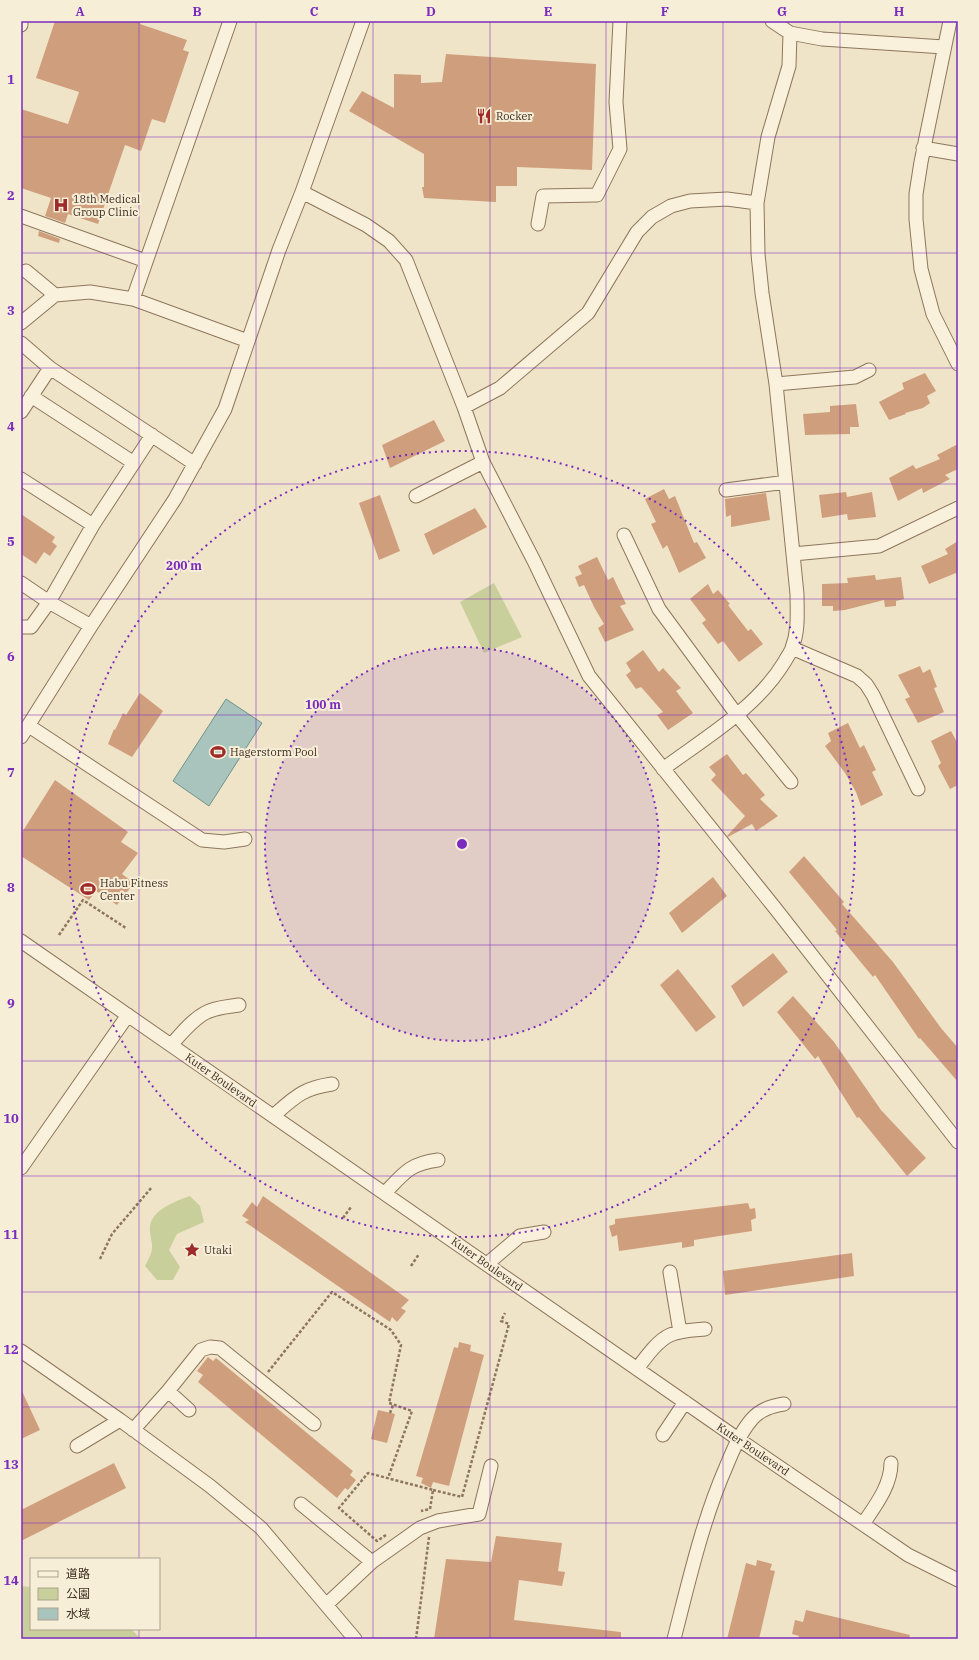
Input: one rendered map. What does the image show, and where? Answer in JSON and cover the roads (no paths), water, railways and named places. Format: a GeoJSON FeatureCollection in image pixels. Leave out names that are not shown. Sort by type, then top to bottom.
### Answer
{"type":"FeatureCollection","features":[{"type":"Feature","properties":{"kind":"street"},"geometry":{"type":"LineString","coordinates":[[133,299],[230,21]]}},
{"type":"Feature","properties":{"kind":"street"},"geometry":{"type":"LineString","coordinates":[[245,839],[224,842],[202,840],[25,732],[91,626],[175,499],[196,464],[225,409],[279,250],[302,192],[363,21]]}},
{"type":"Feature","properties":{"kind":"street"},"geometry":{"type":"LineString","coordinates":[[538,224],[542,196],[597,195],[620,149],[616,102],[620,21]]}},
{"type":"Feature","properties":{"kind":"street"},"geometry":{"type":"LineString","coordinates":[[772,21],[790,34],[822,39],[944,47]]}},
{"type":"Feature","properties":{"kind":"street"},"geometry":{"type":"LineString","coordinates":[[950,21],[923,148],[916,194],[916,219],[921,269],[933,314],[958,364]]}},
{"type":"Feature","properties":{"kind":"street"},"geometry":{"type":"LineString","coordinates":[[663,769],[737,715],[762,692],[778,672],[792,648],[797,624],[797,594],[776,384],[758,254],[758,203],[768,137],[789,66],[790,34]]}},
{"type":"Feature","properties":{"kind":"street"},"geometry":{"type":"LineString","coordinates":[[923,148],[958,154]]}},
{"type":"Feature","properties":{"kind":"street"},"geometry":{"type":"LineString","coordinates":[[302,192],[366,225],[389,241],[406,260],[464,407],[483,462],[534,561],[589,676],[775,908],[958,1142]]}},
{"type":"Feature","properties":{"kind":"street"},"geometry":{"type":"LineString","coordinates":[[464,407],[500,388],[588,313],[637,232],[652,217],[671,206],[690,201],[727,199],[758,203]]}},
{"type":"Feature","properties":{"kind":"street"},"geometry":{"type":"LineString","coordinates":[[21,216],[146,261]]}},
{"type":"Feature","properties":{"kind":"street"},"geometry":{"type":"LineString","coordinates":[[26,271],[55,294]]}},
{"type":"Feature","properties":{"kind":"street"},"geometry":{"type":"LineString","coordinates":[[21,323],[55,294],[90,292],[133,299],[248,341]]}},
{"type":"Feature","properties":{"kind":"street"},"geometry":{"type":"LineString","coordinates":[[21,343],[50,368],[196,464]]}},
{"type":"Feature","properties":{"kind":"street"},"geometry":{"type":"LineString","coordinates":[[21,412],[50,368]]}},
{"type":"Feature","properties":{"kind":"street"},"geometry":{"type":"LineString","coordinates":[[776,384],[855,377],[869,370]]}},
{"type":"Feature","properties":{"kind":"street"},"geometry":{"type":"LineString","coordinates":[[31,396],[134,463]]}},
{"type":"Feature","properties":{"kind":"street"},"geometry":{"type":"LineString","coordinates":[[21,627],[31,627],[49,602],[93,526],[152,435]]}},
{"type":"Feature","properties":{"kind":"street"},"geometry":{"type":"LineString","coordinates":[[416,496],[483,462]]}},
{"type":"Feature","properties":{"kind":"street"},"geometry":{"type":"LineString","coordinates":[[21,480],[93,526]]}},
{"type":"Feature","properties":{"kind":"street"},"geometry":{"type":"LineString","coordinates":[[726,490],[786,482]]}},
{"type":"Feature","properties":{"kind":"street"},"geometry":{"type":"LineString","coordinates":[[793,554],[879,546],[958,508]]}},
{"type":"Feature","properties":{"kind":"street"},"geometry":{"type":"LineString","coordinates":[[624,535],[659,609],[737,715],[791,782]]}},
{"type":"Feature","properties":{"kind":"street"},"geometry":{"type":"LineString","coordinates":[[21,583],[49,602],[91,626]]}},
{"type":"Feature","properties":{"kind":"street"},"geometry":{"type":"LineString","coordinates":[[792,648],[857,676],[866,684],[918,789]]}},
{"type":"Feature","properties":{"kind":"street","name":"Kuter Boulevard"},"geometry":{"type":"LineString","coordinates":[[21,941],[738,1439],[908,1555],[958,1580]]}},
{"type":"Feature","properties":{"kind":"street"},"geometry":{"type":"LineString","coordinates":[[171,1045],[205,1013],[216,1009],[239,1005]]}},
{"type":"Feature","properties":{"kind":"street"},"geometry":{"type":"LineString","coordinates":[[21,1168],[128,1015]]}},
{"type":"Feature","properties":{"kind":"street"},"geometry":{"type":"LineString","coordinates":[[273,1116],[295,1097],[306,1090],[317,1086],[332,1084]]}},
{"type":"Feature","properties":{"kind":"street"},"geometry":{"type":"LineString","coordinates":[[384,1193],[405,1172],[415,1165],[438,1160]]}},
{"type":"Feature","properties":{"kind":"street"},"geometry":{"type":"LineString","coordinates":[[487,1264],[520,1236],[544,1232]]}},
{"type":"Feature","properties":{"kind":"street"},"geometry":{"type":"LineString","coordinates":[[670,1272],[680,1332]]}},
{"type":"Feature","properties":{"kind":"street"},"geometry":{"type":"LineString","coordinates":[[637,1369],[659,1343],[670,1335],[680,1332],[705,1329]]}},
{"type":"Feature","properties":{"kind":"street"},"geometry":{"type":"LineString","coordinates":[[133,1430],[168,1391],[201,1350],[210,1347],[220,1348],[314,1424]]}},
{"type":"Feature","properties":{"kind":"street"},"geometry":{"type":"LineString","coordinates":[[21,1351],[120,1420],[210,1486],[261,1528],[327,1604],[355,1639]]}},
{"type":"Feature","properties":{"kind":"street"},"geometry":{"type":"LineString","coordinates":[[168,1391],[189,1410]]}},
{"type":"Feature","properties":{"kind":"street"},"geometry":{"type":"LineString","coordinates":[[663,1435],[685,1402]]}},
{"type":"Feature","properties":{"kind":"street"},"geometry":{"type":"LineString","coordinates":[[674,1639],[696,1552],[712,1498],[738,1439],[753,1418],[768,1407],[784,1404]]}},
{"type":"Feature","properties":{"kind":"street"},"geometry":{"type":"LineString","coordinates":[[78,1446],[120,1420]]}},
{"type":"Feature","properties":{"kind":"street"},"geometry":{"type":"LineString","coordinates":[[863,1524],[886,1484],[891,1473],[891,1463]]}},
{"type":"Feature","properties":{"kind":"street"},"geometry":{"type":"LineString","coordinates":[[327,1604],[372,1562],[420,1528],[438,1521],[479,1514],[491,1466]]}},
{"type":"Feature","properties":{"kind":"street"},"geometry":{"type":"LineString","coordinates":[[301,1504],[372,1562]]}},
{"type":"Feature","properties":{"kind":"water","name":"Hagerstorm Pool"},"geometry":{"type":"Polygon","coordinates":[[[226,699],[262,723],[209,806],[173,781],[226,699]]]}},
{"type":"Feature","properties":{"kind":"place","name":"Rocker"},"geometry":{"type":"Point","coordinates":[484,116]}},
{"type":"Feature","properties":{"kind":"place","name":"18th Medical Group Clinic"},"geometry":{"type":"Point","coordinates":[61,205]}},
{"type":"Feature","properties":{"kind":"place","name":"Hagerstorm Pool"},"geometry":{"type":"Point","coordinates":[218,752]}},
{"type":"Feature","properties":{"kind":"place","name":"Habu Fitness Center"},"geometry":{"type":"Point","coordinates":[88,889]}},
{"type":"Feature","properties":{"kind":"place","name":"Utaki"},"geometry":{"type":"Point","coordinates":[192,1250]}}]}
